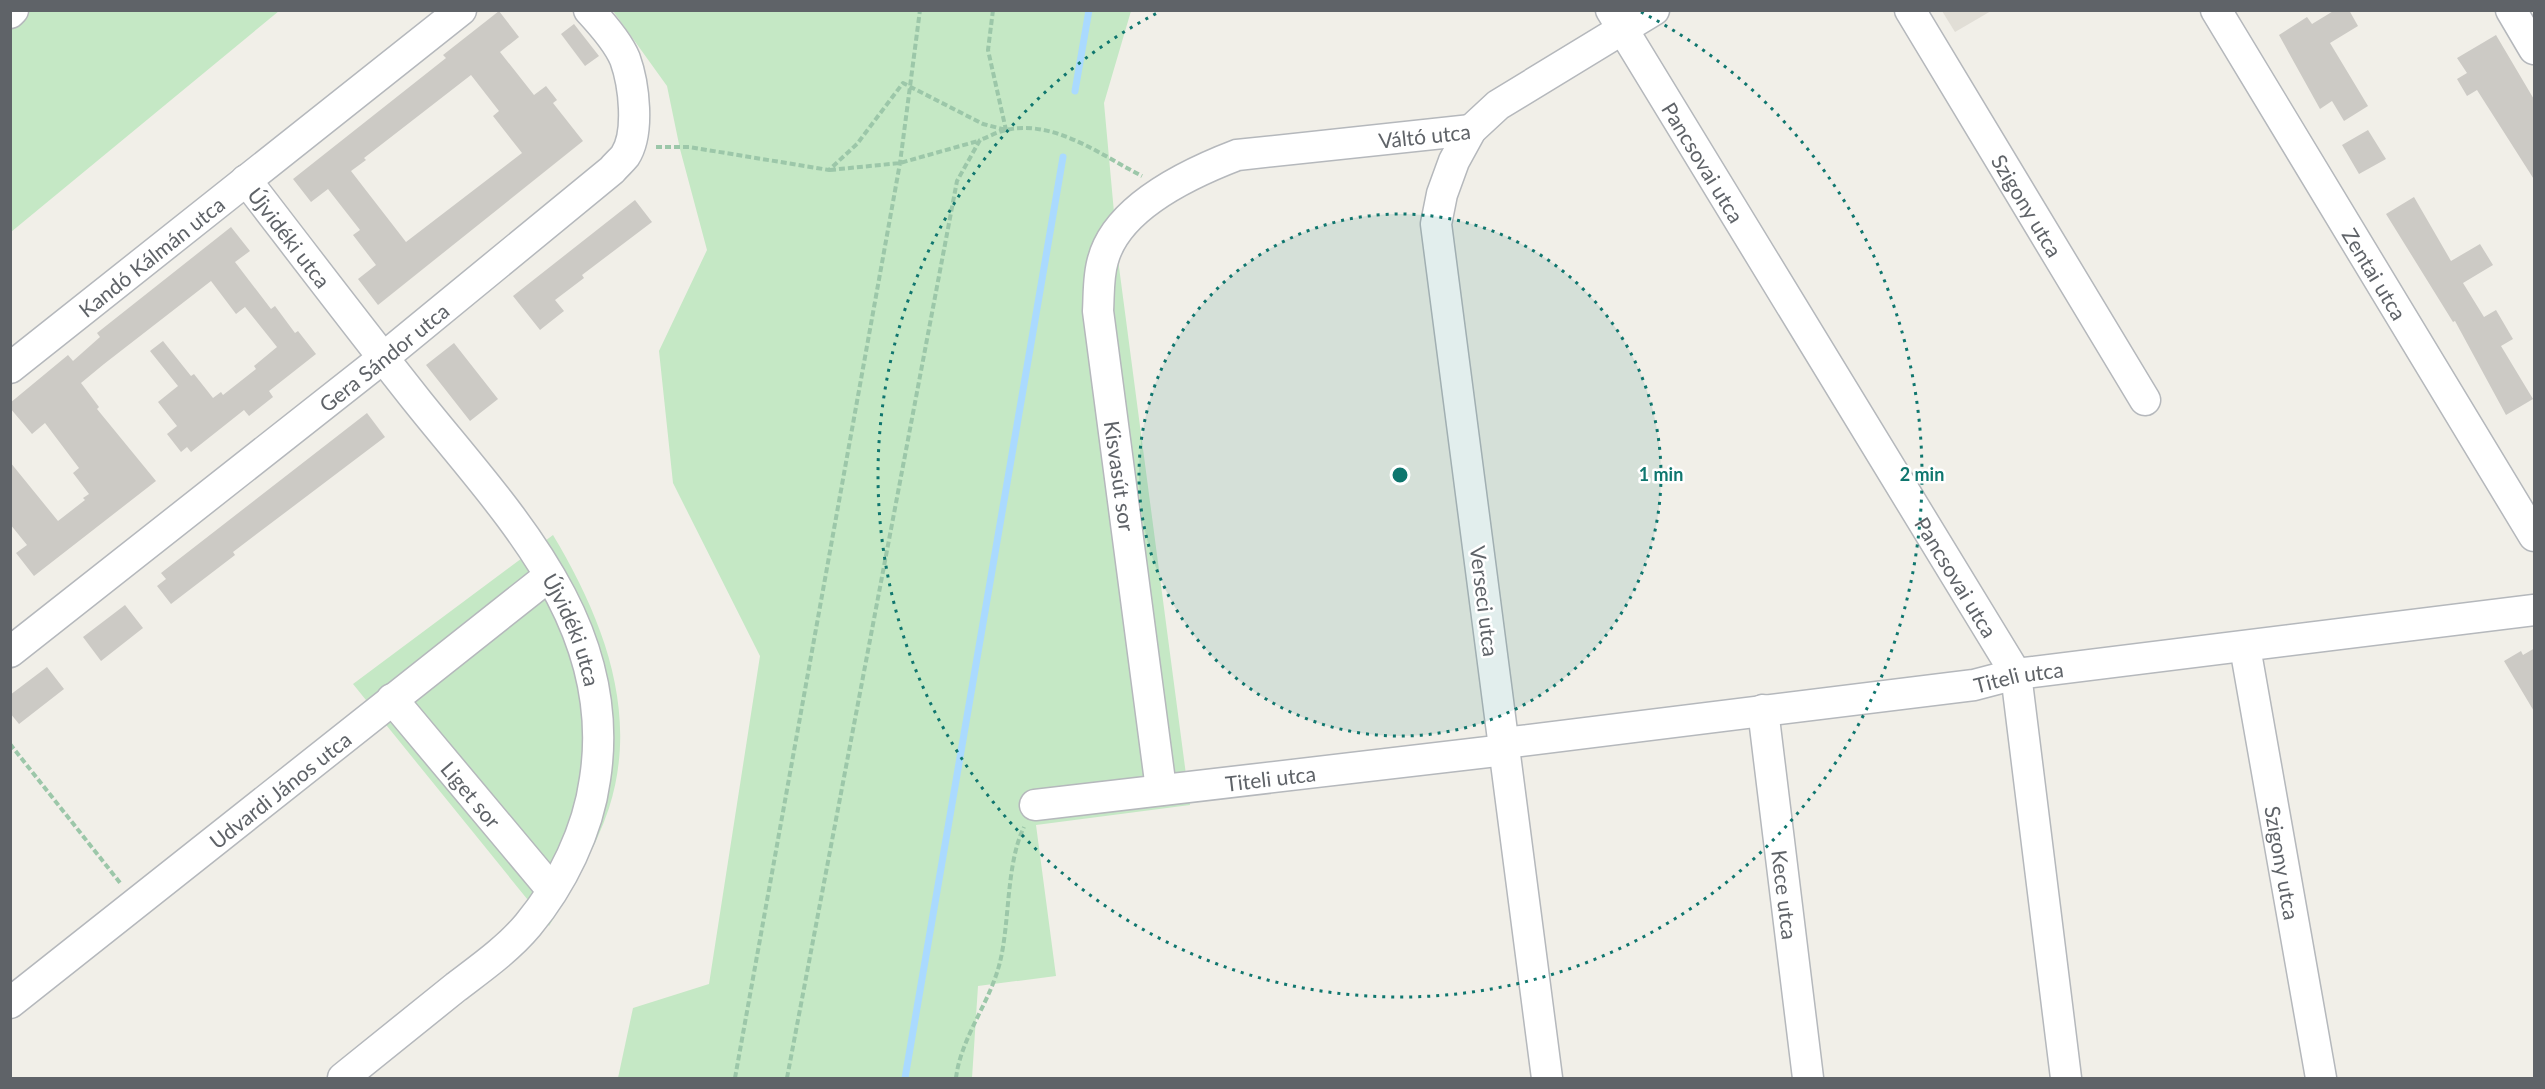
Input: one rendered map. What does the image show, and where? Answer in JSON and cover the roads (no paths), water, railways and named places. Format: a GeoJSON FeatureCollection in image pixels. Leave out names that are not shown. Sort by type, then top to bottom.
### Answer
{"type":"FeatureCollection","features":[{"type":"Feature","properties":{"kind":"street","name":"Kandó Kálmán utca"},"geometry":{"type":"LineString","coordinates":[[10,368],[461,10]]}},
{"type":"Feature","properties":{"kind":"street","name":"Gera Sándor utca"},"geometry":{"type":"LineString","coordinates":[[10,652],[383,358],[612,170],[626,154],[633,128],[634,95],[625,58],[589,10]]}},
{"type":"Feature","properties":{"kind":"street","name":"Váltó utca"},"geometry":{"type":"LineString","coordinates":[[1167,189],[1201,169],[1237,155],[1471,130],[1497,105],[1617,20],[1654,10]]}},
{"type":"Feature","properties":{"kind":"street","name":"Szigony utca"},"geometry":{"type":"LineString","coordinates":[[1910,10],[2145,400]]}},
{"type":"Feature","properties":{"kind":"street","name":"Zentai utca"},"geometry":{"type":"LineString","coordinates":[[2216,10],[2535,536]]}},
{"type":"Feature","properties":{"kind":"street"},"geometry":{"type":"LineString","coordinates":[[2511,10],[2535,49]]}},
{"type":"Feature","properties":{"kind":"street","name":"Pancsovai utca"},"geometry":{"type":"LineString","coordinates":[[1617,20],[2016,674],[2066,1078]]}},
{"type":"Feature","properties":{"kind":"street","name":"Verseci utca"},"geometry":{"type":"LineString","coordinates":[[1471,130],[1454,161],[1442,194],[1436,224],[1548,1078]]}},
{"type":"Feature","properties":{"kind":"street","name":"Újvidéki utca"},"geometry":{"type":"LineString","coordinates":[[246,180],[383,358],[524,535],[564,600],[586,652],[595,689],[599,736],[593,792],[587,818],[566,867],[552,890],[528,925],[504,950],[343,1078]]}},
{"type":"Feature","properties":{"kind":"street","name":"Kisvasút sor"},"geometry":{"type":"LineString","coordinates":[[1161,789],[1098,311],[1103,260],[1115,234],[1137,210],[1167,189]]}},
{"type":"Feature","properties":{"kind":"street","name":"Udvardi János utca"},"geometry":{"type":"LineString","coordinates":[[10,1003],[549,576]]}},
{"type":"Feature","properties":{"kind":"street","name":"Titeli utca"},"geometry":{"type":"LineString","coordinates":[[1035,805],[1504,746],[1763,710],[1974,685],[2016,674],[2535,610]]}},
{"type":"Feature","properties":{"kind":"street","name":"Szigony utca"},"geometry":{"type":"LineString","coordinates":[[2245,647],[2321,1078]]}},
{"type":"Feature","properties":{"kind":"street","name":"Liget sor"},"geometry":{"type":"LineString","coordinates":[[392,699],[552,890]]}},
{"type":"Feature","properties":{"kind":"street","name":"Kece utca"},"geometry":{"type":"LineString","coordinates":[[1763,710],[1808,1078]]}},
{"type":"Feature","properties":{"kind":"waterway"},"geometry":{"type":"LineString","coordinates":[[1075,91],[1089,10]]}},
{"type":"Feature","properties":{"kind":"waterway"},"geometry":{"type":"LineString","coordinates":[[905,1078],[1063,157]]}}]}
